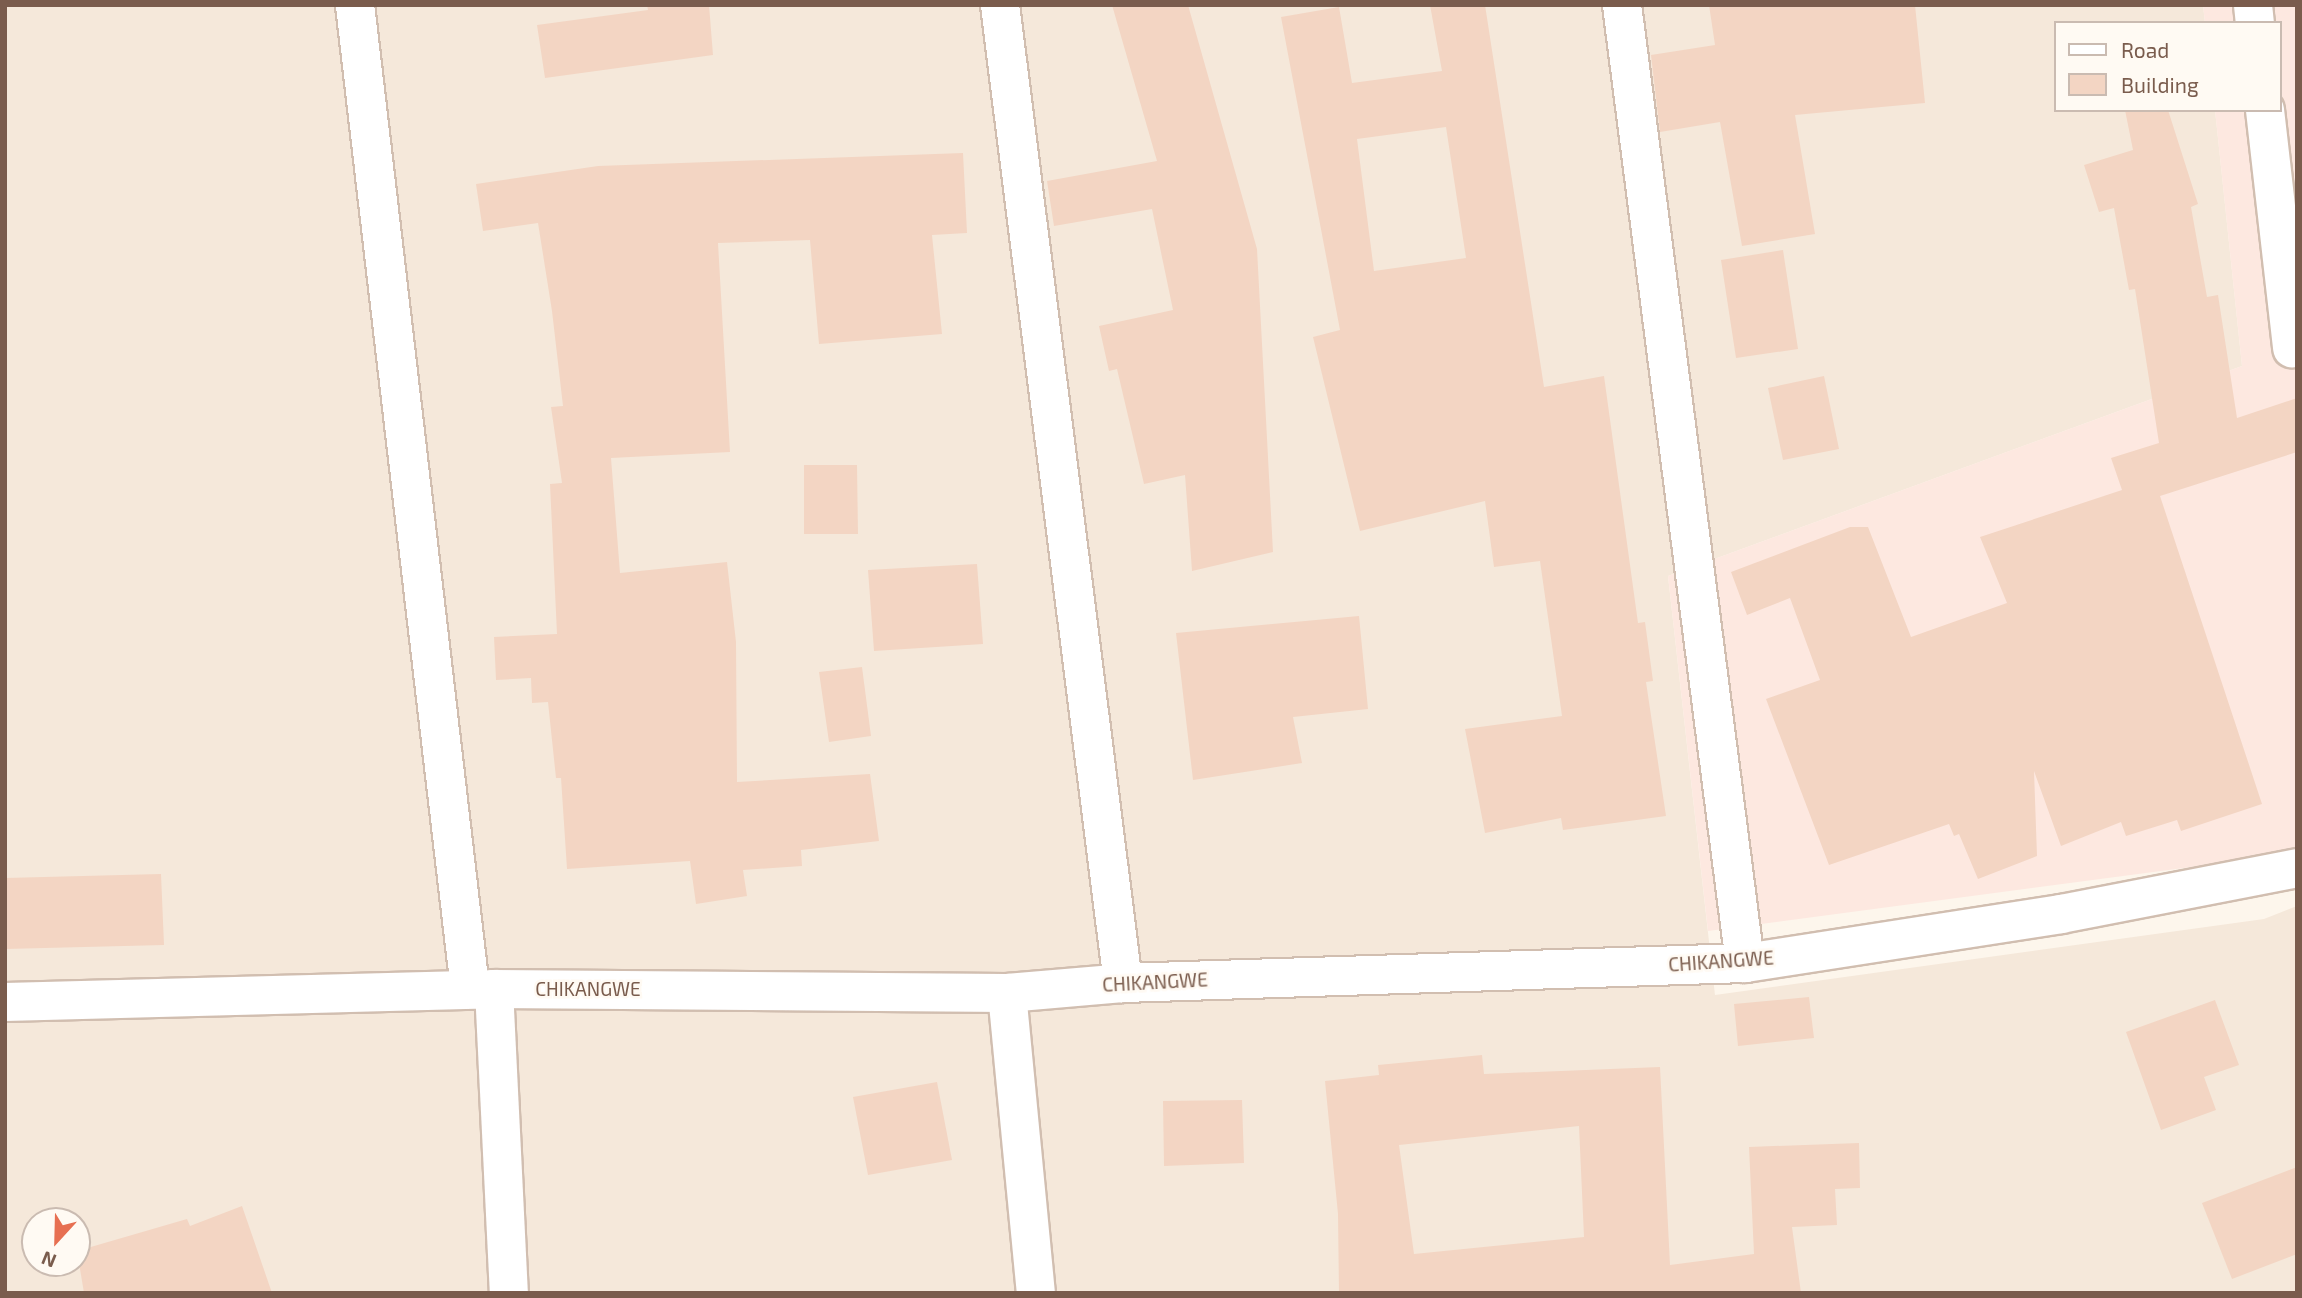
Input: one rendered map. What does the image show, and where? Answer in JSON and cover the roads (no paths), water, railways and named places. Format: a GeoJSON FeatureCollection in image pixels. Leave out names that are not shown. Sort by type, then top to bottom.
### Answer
{"type":"FeatureCollection","features":[{"type":"Feature","properties":{"kind":"street"},"geometry":{"type":"LineString","coordinates":[[355,5],[482,989],[509,1293]]}},
{"type":"Feature","properties":{"kind":"street"},"geometry":{"type":"LineString","coordinates":[[1000,5],[1123,983]]}},
{"type":"Feature","properties":{"kind":"street"},"geometry":{"type":"LineString","coordinates":[[1622,5],[1745,963]]}},
{"type":"Feature","properties":{"kind":"street"},"geometry":{"type":"LineString","coordinates":[[2265,112],[2292,348]]}},
{"type":"Feature","properties":{"kind":"street","name":"CHIKANGWE"},"geometry":{"type":"LineString","coordinates":[[5,1002],[482,989],[1007,992],[1123,983],[1745,963],[2061,914],[2297,868]]}},
{"type":"Feature","properties":{"kind":"street"},"geometry":{"type":"LineString","coordinates":[[1007,992],[1036,1293]]}}]}
